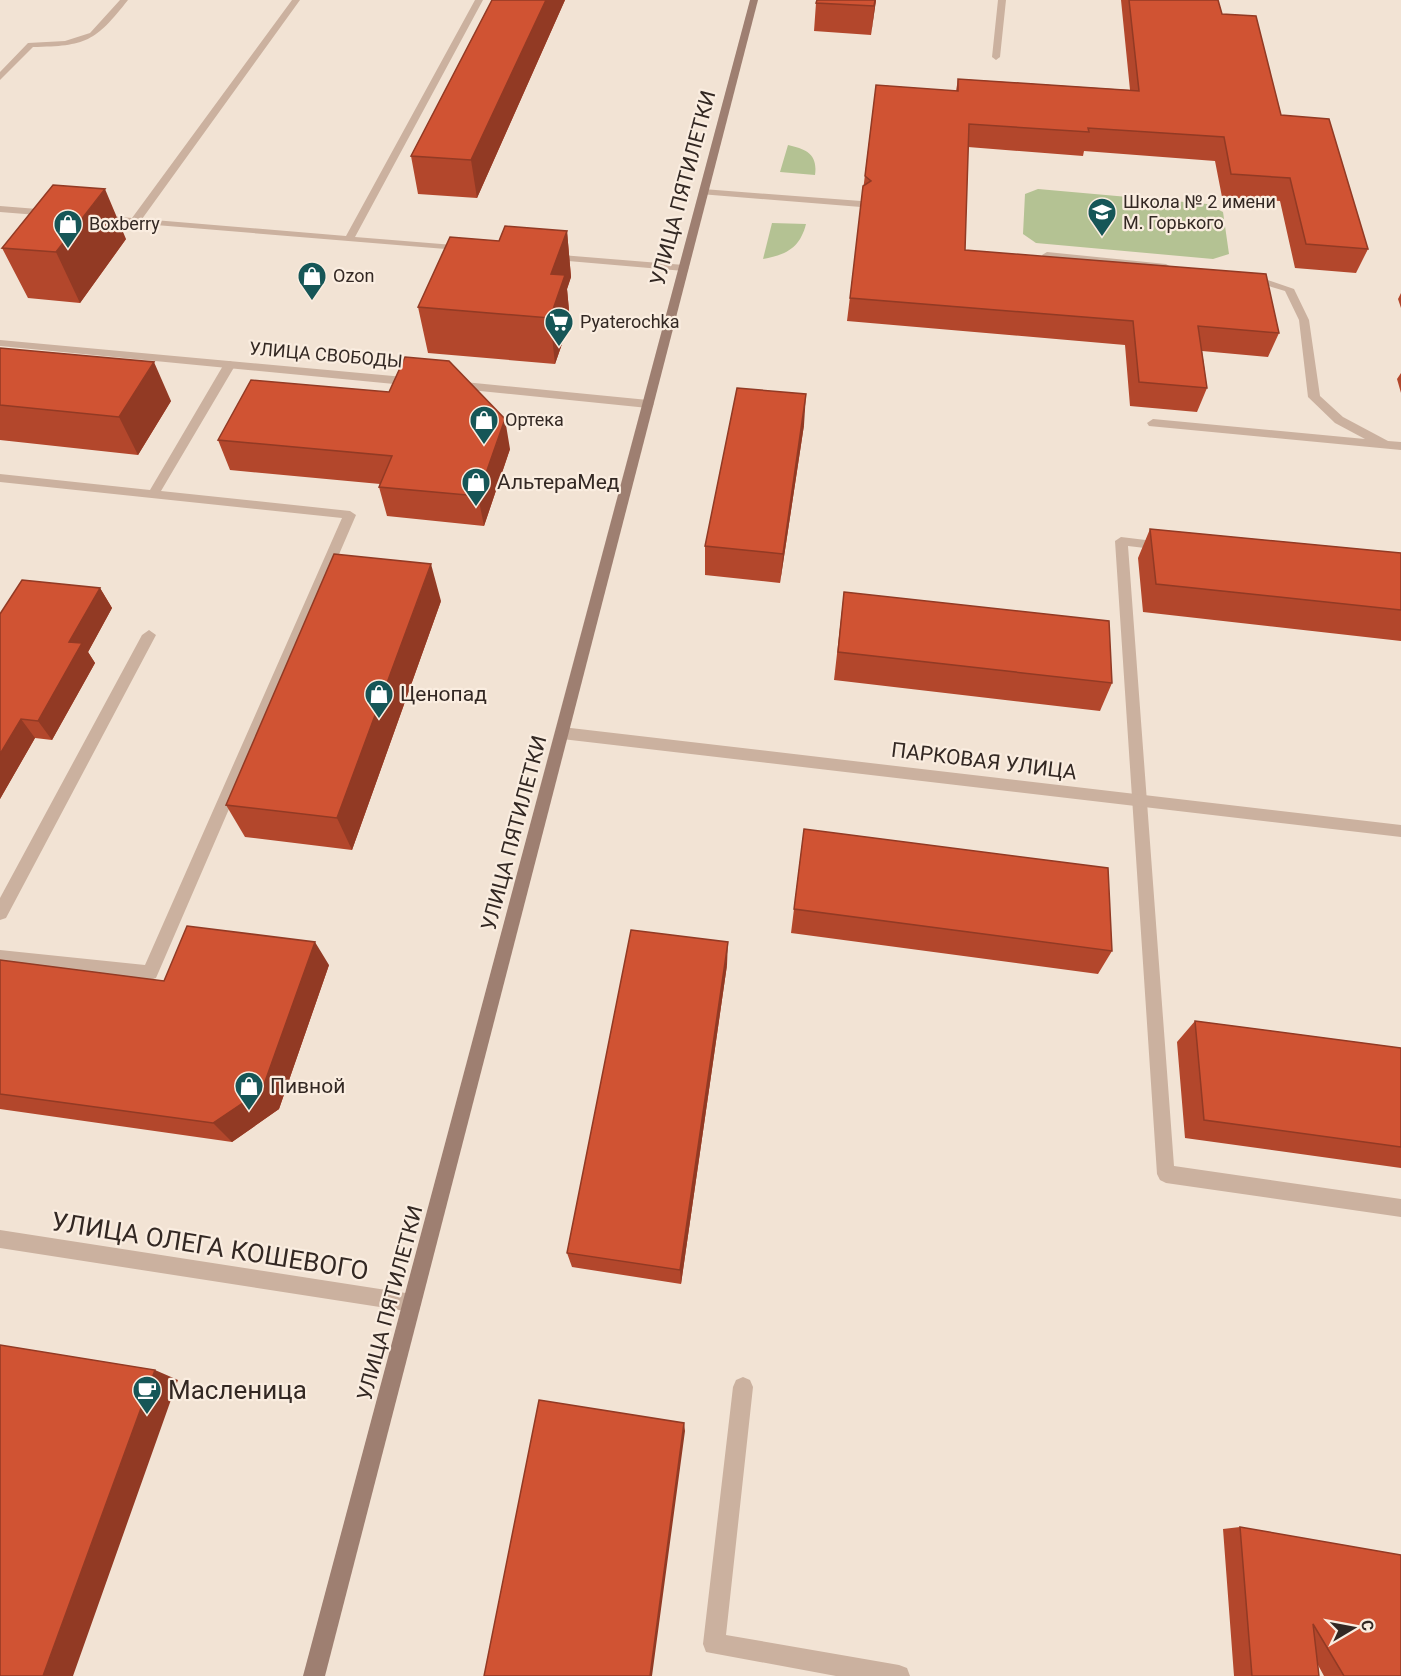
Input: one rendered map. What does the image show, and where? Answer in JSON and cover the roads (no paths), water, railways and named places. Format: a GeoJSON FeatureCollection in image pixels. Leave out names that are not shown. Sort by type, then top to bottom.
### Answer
{"type":"FeatureCollection","features":[{"type":"Feature","properties":{"kind":"main road","name":"УЛИЦА ПЯТИЛЕТКИ"},"geometry":{"type":"LineString","coordinates":[[314,1676],[754,0]]}},
{"type":"Feature","properties":{"kind":"street"},"geometry":{"type":"LineString","coordinates":[[0,77],[31,45],[66,44],[93,35],[124,0]]}},
{"type":"Feature","properties":{"kind":"street"},"geometry":{"type":"LineString","coordinates":[[135,221],[296,0]]}},
{"type":"Feature","properties":{"kind":"street"},"geometry":{"type":"LineString","coordinates":[[349,239],[479,0]]}},
{"type":"Feature","properties":{"kind":"street"},"geometry":{"type":"LineString","coordinates":[[996,57],[1002,0]]}},
{"type":"Feature","properties":{"kind":"street"},"geometry":{"type":"LineString","coordinates":[[703,192],[861,204]]}},
{"type":"Feature","properties":{"kind":"street"},"geometry":{"type":"LineString","coordinates":[[0,209],[56,214]]}},
{"type":"Feature","properties":{"kind":"street"},"geometry":{"type":"LineString","coordinates":[[90,217],[478,250]]}},
{"type":"Feature","properties":{"kind":"street"},"geometry":{"type":"LineString","coordinates":[[1047,255],[1178,268]]}},
{"type":"Feature","properties":{"kind":"street"},"geometry":{"type":"LineString","coordinates":[[537,256],[684,268]]}},
{"type":"Feature","properties":{"kind":"street"},"geometry":{"type":"LineString","coordinates":[[1238,273],[1289,289],[1304,320],[1314,397],[1339,420],[1386,445]]}},
{"type":"Feature","properties":{"kind":"street","name":"УЛИЦА СВОБОДЫ"},"geometry":{"type":"LineString","coordinates":[[0,343],[648,404]]}},
{"type":"Feature","properties":{"kind":"street"},"geometry":{"type":"LineString","coordinates":[[153,495],[230,364]]}},
{"type":"Feature","properties":{"kind":"street"},"geometry":{"type":"LineString","coordinates":[[1153,423],[1401,448]]}},
{"type":"Feature","properties":{"kind":"street"},"geometry":{"type":"LineString","coordinates":[[0,478],[350,515],[150,973],[0,957]]}},
{"type":"Feature","properties":{"kind":"street"},"geometry":{"type":"LineString","coordinates":[[1179,547],[1121,542],[1166,1174],[1401,1208]]}},
{"type":"Feature","properties":{"kind":"street"},"geometry":{"type":"LineString","coordinates":[[0,914],[149,635]]}},
{"type":"Feature","properties":{"kind":"street","name":"ПАРКОВАЯ УЛИЦА"},"geometry":{"type":"LineString","coordinates":[[562,733],[1401,831]]}},
{"type":"Feature","properties":{"kind":"street","name":"УЛИЦА ОЛЕГА КОШЕВОГО"},"geometry":{"type":"LineString","coordinates":[[0,1239],[412,1304]]}},
{"type":"Feature","properties":{"kind":"street"},"geometry":{"type":"LineString","coordinates":[[743,1386],[714,1644],[899,1676]]}},
{"type":"Feature","properties":{"kind":"place","name":"Школа № 2 имени М. Горького"},"geometry":{"type":"Point","coordinates":[1102,238]}},
{"type":"Feature","properties":{"kind":"place","name":"Boxberry"},"geometry":{"type":"Point","coordinates":[68,250]}},
{"type":"Feature","properties":{"kind":"place","name":"Ozon"},"geometry":{"type":"Point","coordinates":[312,302]}},
{"type":"Feature","properties":{"kind":"place","name":"Pyaterochka"},"geometry":{"type":"Point","coordinates":[559,348]}},
{"type":"Feature","properties":{"kind":"place","name":"Ортека"},"geometry":{"type":"Point","coordinates":[484,446]}},
{"type":"Feature","properties":{"kind":"place","name":"АльтераМед"},"geometry":{"type":"Point","coordinates":[476,508]}},
{"type":"Feature","properties":{"kind":"place","name":"Ценопад"},"geometry":{"type":"Point","coordinates":[379,720]}},
{"type":"Feature","properties":{"kind":"place","name":"Пивной"},"geometry":{"type":"Point","coordinates":[249,1112]}},
{"type":"Feature","properties":{"kind":"place","name":"Масленица"},"geometry":{"type":"Point","coordinates":[147,1416]}}]}
